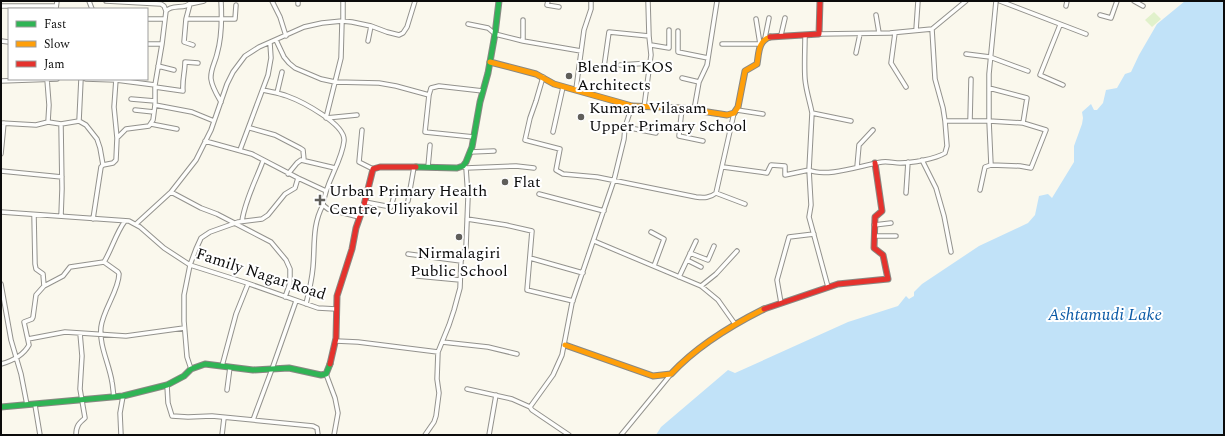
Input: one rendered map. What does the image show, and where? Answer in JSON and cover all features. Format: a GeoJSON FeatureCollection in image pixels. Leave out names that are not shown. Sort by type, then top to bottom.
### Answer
{"type":"FeatureCollection","features":[{"type":"Feature","properties":{"kind":"street"},"geometry":{"type":"LineString","coordinates":[[1,6],[56,8],[57,1]]}},
{"type":"Feature","properties":{"kind":"street"},"geometry":{"type":"LineString","coordinates":[[106,1],[155,2],[164,6],[166,10],[155,86],[154,112],[151,124]]}},
{"type":"Feature","properties":{"kind":"street"},"geometry":{"type":"LineString","coordinates":[[166,10],[168,8],[204,1]]}},
{"type":"Feature","properties":{"kind":"street"},"geometry":{"type":"LineString","coordinates":[[221,1],[222,20],[211,78],[221,102]]}},
{"type":"Feature","properties":{"kind":"street"},"geometry":{"type":"LineString","coordinates":[[272,1],[280,17],[286,36]]}},
{"type":"Feature","properties":{"kind":"street"},"geometry":{"type":"LineString","coordinates":[[326,118],[341,58],[343,1]]}},
{"type":"Feature","properties":{"kind":"street"},"geometry":{"type":"LineString","coordinates":[[136,224],[171,192],[196,160],[214,121],[227,84],[233,72],[245,56],[259,47],[304,27],[322,23],[343,21],[371,26],[399,35],[403,33],[407,27],[415,1]]}},
{"type":"Feature","properties":{"kind":"street"},"geometry":{"type":"LineString","coordinates":[[425,435],[434,422],[436,416],[439,393],[437,379],[438,352],[452,315],[460,288],[461,260],[466,247],[468,197],[465,167],[474,137],[490,62],[499,1]]}},
{"type":"Feature","properties":{"kind":"street"},"geometry":{"type":"LineString","coordinates":[[548,1],[547,5],[558,7]]}},
{"type":"Feature","properties":{"kind":"street"},"geometry":{"type":"LineString","coordinates":[[576,89],[584,30],[591,9],[591,1]]}},
{"type":"Feature","properties":{"kind":"street"},"geometry":{"type":"LineString","coordinates":[[644,107],[651,46],[648,36],[648,1]]}},
{"type":"Feature","properties":{"kind":"street"},"geometry":{"type":"LineString","coordinates":[[694,110],[699,82],[707,65],[717,1]]}},
{"type":"Feature","properties":{"kind":"street"},"geometry":{"type":"LineString","coordinates":[[819,34],[820,1]]}},
{"type":"Feature","properties":{"kind":"street"},"geometry":{"type":"LineString","coordinates":[[916,30],[918,1]]}},
{"type":"Feature","properties":{"kind":"street"},"geometry":{"type":"LineString","coordinates":[[765,38],[819,34],[895,33],[932,29],[966,1]]}},
{"type":"Feature","properties":{"kind":"street"},"geometry":{"type":"LineString","coordinates":[[992,165],[989,121],[989,88],[990,57],[996,1]]}},
{"type":"Feature","properties":{"kind":"street"},"geometry":{"type":"LineString","coordinates":[[1000,1],[1086,34]]}},
{"type":"Feature","properties":{"kind":"street"},"geometry":{"type":"LineString","coordinates":[[1100,14],[1111,18],[1117,1]]}},
{"type":"Feature","properties":{"kind":"street"},"geometry":{"type":"LineString","coordinates":[[1134,1],[1143,6]]}},
{"type":"Feature","properties":{"kind":"street"},"geometry":{"type":"LineString","coordinates":[[191,3],[186,18],[184,42],[193,45]]}},
{"type":"Feature","properties":{"kind":"street"},"geometry":{"type":"LineString","coordinates":[[186,18],[222,20],[235,19],[236,5]]}},
{"type":"Feature","properties":{"kind":"street"},"geometry":{"type":"LineString","coordinates":[[876,15],[879,33]]}},
{"type":"Feature","properties":{"kind":"street"},"geometry":{"type":"LineString","coordinates":[[543,77],[530,118],[525,140],[560,149],[556,170],[558,172],[563,174],[614,180],[704,198],[709,197],[716,193],[745,71],[757,64],[760,44],[756,18]]}},
{"type":"Feature","properties":{"kind":"street"},"geometry":{"type":"LineString","coordinates":[[760,44],[765,38],[769,18]]}},
{"type":"Feature","properties":{"kind":"street"},"geometry":{"type":"LineString","coordinates":[[781,36],[785,18]]}},
{"type":"Feature","properties":{"kind":"street"},"geometry":{"type":"LineString","coordinates":[[148,19],[165,19]]}},
{"type":"Feature","properties":{"kind":"street"},"geometry":{"type":"LineString","coordinates":[[523,20],[523,41]]}},
{"type":"Feature","properties":{"kind":"street"},"geometry":{"type":"LineString","coordinates":[[468,24],[488,28],[495,34],[523,41],[581,51]]}},
{"type":"Feature","properties":{"kind":"street"},"geometry":{"type":"LineString","coordinates":[[1060,25],[1040,75],[1063,85]]}},
{"type":"Feature","properties":{"kind":"street"},"geometry":{"type":"LineString","coordinates":[[368,42],[371,26]]}},
{"type":"Feature","properties":{"kind":"street"},"geometry":{"type":"LineString","coordinates":[[723,167],[768,173],[771,165],[785,166],[785,174],[808,170],[833,171],[883,162],[901,163],[922,160],[945,153],[947,146],[945,121],[935,79],[932,29]]}},
{"type":"Feature","properties":{"kind":"street"},"geometry":{"type":"LineString","coordinates":[[651,46],[669,48],[669,30]]}},
{"type":"Feature","properties":{"kind":"street"},"geometry":{"type":"LineString","coordinates":[[678,31],[678,52],[708,58]]}},
{"type":"Feature","properties":{"kind":"street"},"geometry":{"type":"LineString","coordinates":[[604,67],[609,32],[648,36]]}},
{"type":"Feature","properties":{"kind":"street"},"geometry":{"type":"LineString","coordinates":[[895,33],[891,63],[906,87]]}},
{"type":"Feature","properties":{"kind":"street"},"geometry":{"type":"LineString","coordinates":[[856,53],[860,34]]}},
{"type":"Feature","properties":{"kind":"street"},"geometry":{"type":"LineString","coordinates":[[805,35],[805,78],[807,95],[812,113],[808,170],[811,205],[809,217],[828,287]]}},
{"type":"Feature","properties":{"kind":"street"},"geometry":{"type":"LineString","coordinates":[[276,40],[284,57],[292,66],[321,79],[334,82],[379,83],[429,95]]}},
{"type":"Feature","properties":{"kind":"street"},"geometry":{"type":"LineString","coordinates":[[240,150],[250,128],[271,65],[270,43]]}},
{"type":"Feature","properties":{"kind":"street"},"geometry":{"type":"LineString","coordinates":[[148,44],[162,44]]}},
{"type":"Feature","properties":{"kind":"street"},"geometry":{"type":"LineString","coordinates":[[722,44],[760,44]]}},
{"type":"Feature","properties":{"kind":"street"},"geometry":{"type":"LineString","coordinates":[[966,54],[990,57],[1028,71]]}},
{"type":"Feature","properties":{"kind":"street"},"geometry":{"type":"LineString","coordinates":[[103,165],[113,163],[116,160],[117,138],[114,107],[116,80],[183,91],[182,78],[185,74],[185,62],[198,63]]}},
{"type":"Feature","properties":{"kind":"street"},"geometry":{"type":"LineString","coordinates":[[490,62],[543,77],[554,84],[632,106],[682,108],[727,115],[735,111],[763,114]]}},
{"type":"Feature","properties":{"kind":"street"},"geometry":{"type":"LineString","coordinates":[[620,65],[650,63]]}},
{"type":"Feature","properties":{"kind":"street"},"geometry":{"type":"LineString","coordinates":[[158,66],[174,70]]}},
{"type":"Feature","properties":{"kind":"street"},"geometry":{"type":"LineString","coordinates":[[277,93],[282,72]]}},
{"type":"Feature","properties":{"kind":"street"},"geometry":{"type":"LineString","coordinates":[[682,78],[699,82]]}},
{"type":"Feature","properties":{"kind":"street"},"geometry":{"type":"LineString","coordinates":[[970,121],[971,79]]}},
{"type":"Feature","properties":{"kind":"street"},"geometry":{"type":"LineString","coordinates":[[1,81],[24,80]]}},
{"type":"Feature","properties":{"kind":"street"},"geometry":{"type":"LineString","coordinates":[[47,80],[49,105],[48,122]]}},
{"type":"Feature","properties":{"kind":"street"},"geometry":{"type":"LineString","coordinates":[[79,121],[81,80]]}},
{"type":"Feature","properties":{"kind":"street"},"geometry":{"type":"LineString","coordinates":[[474,137],[425,132],[429,95],[431,88],[439,86],[483,91]]}},
{"type":"Feature","properties":{"kind":"street"},"geometry":{"type":"LineString","coordinates":[[553,132],[563,86]]}},
{"type":"Feature","properties":{"kind":"street"},"geometry":{"type":"LineString","coordinates":[[989,88],[1027,98],[1023,123]]}},
{"type":"Feature","properties":{"kind":"street"},"geometry":{"type":"LineString","coordinates":[[263,90],[277,93],[300,102],[326,118],[340,130],[344,137],[343,146],[326,191],[323,206],[318,215],[313,239],[312,280],[306,304]]}},
{"type":"Feature","properties":{"kind":"street"},"geometry":{"type":"LineString","coordinates":[[131,99],[192,112],[214,121]]}},
{"type":"Feature","properties":{"kind":"street"},"geometry":{"type":"LineString","coordinates":[[530,407],[553,375],[562,355],[573,301],[614,180],[624,140],[625,127],[632,106]]}},
{"type":"Feature","properties":{"kind":"street"},"geometry":{"type":"LineString","coordinates":[[682,108],[679,136],[703,141]]}},
{"type":"Feature","properties":{"kind":"street"},"geometry":{"type":"LineString","coordinates":[[135,110],[154,112]]}},
{"type":"Feature","properties":{"kind":"street"},"geometry":{"type":"LineString","coordinates":[[812,113],[850,121]]}},
{"type":"Feature","properties":{"kind":"street"},"geometry":{"type":"LineString","coordinates":[[326,118],[357,115]]}},
{"type":"Feature","properties":{"kind":"street"},"geometry":{"type":"LineString","coordinates":[[1,154],[2,123],[36,125],[48,122],[61,124],[79,121],[86,125],[97,139],[103,165],[93,218]]}},
{"type":"Feature","properties":{"kind":"street"},"geometry":{"type":"LineString","coordinates":[[945,121],[1023,123],[1046,130],[1031,168],[992,165],[985,167],[980,190]]}},
{"type":"Feature","properties":{"kind":"street"},"geometry":{"type":"LineString","coordinates":[[61,124],[61,216]]}},
{"type":"Feature","properties":{"kind":"street"},"geometry":{"type":"LineString","coordinates":[[117,138],[126,129],[146,127],[151,124],[177,129]]}},
{"type":"Feature","properties":{"kind":"street"},"geometry":{"type":"LineString","coordinates":[[625,127],[656,133]]}},
{"type":"Feature","properties":{"kind":"street"},"geometry":{"type":"LineString","coordinates":[[250,128],[274,135],[300,148],[302,150],[304,160]]}},
{"type":"Feature","properties":{"kind":"street"},"geometry":{"type":"LineString","coordinates":[[362,130],[359,162],[373,169],[380,167],[457,168],[509,166],[534,168]]}},
{"type":"Feature","properties":{"kind":"street"},"geometry":{"type":"LineString","coordinates":[[857,167],[859,145],[873,130]]}},
{"type":"Feature","properties":{"kind":"street"},"geometry":{"type":"LineString","coordinates":[[205,141],[240,150],[258,157],[288,174],[326,191]]}},
{"type":"Feature","properties":{"kind":"street"},"geometry":{"type":"LineString","coordinates":[[428,167],[430,145]]}},
{"type":"Feature","properties":{"kind":"street"},"geometry":{"type":"LineString","coordinates":[[470,152],[494,151]]}},
{"type":"Feature","properties":{"kind":"street"},"geometry":{"type":"LineString","coordinates":[[242,221],[263,160]]}},
{"type":"Feature","properties":{"kind":"street"},"geometry":{"type":"LineString","coordinates":[[288,174],[296,163],[304,160],[335,168]]}},
{"type":"Feature","properties":{"kind":"street"},"geometry":{"type":"LineString","coordinates":[[922,160],[940,199],[951,252]]}},
{"type":"Feature","properties":{"kind":"street"},"geometry":{"type":"LineString","coordinates":[[906,193],[908,162]]}},
{"type":"Feature","properties":{"kind":"street"},"geometry":{"type":"LineString","coordinates":[[621,435],[685,359],[735,324],[766,308],[838,284],[888,279],[883,255],[874,248],[875,217],[882,211],[875,163]]}},
{"type":"Feature","properties":{"kind":"street"},"geometry":{"type":"LineString","coordinates":[[408,201],[414,167]]}},
{"type":"Feature","properties":{"kind":"street"},"geometry":{"type":"LineString","coordinates":[[334,435],[338,413],[335,398],[326,374],[334,355],[336,341],[338,325],[336,309],[337,296],[352,248],[373,169]]}},
{"type":"Feature","properties":{"kind":"street"},"geometry":{"type":"LineString","coordinates":[[1,172],[62,177]]}},
{"type":"Feature","properties":{"kind":"street"},"geometry":{"type":"LineString","coordinates":[[191,369],[187,357],[184,328],[184,295],[190,266],[201,238],[210,232],[242,221],[262,219],[268,215],[285,194],[295,188],[298,178]]}},
{"type":"Feature","properties":{"kind":"street"},"geometry":{"type":"LineString","coordinates":[[171,192],[271,242],[286,260],[290,269],[290,283],[284,297]]}},
{"type":"Feature","properties":{"kind":"street"},"geometry":{"type":"LineString","coordinates":[[716,193],[745,204]]}},
{"type":"Feature","properties":{"kind":"street"},"geometry":{"type":"LineString","coordinates":[[539,194],[604,211]]}},
{"type":"Feature","properties":{"kind":"street"},"geometry":{"type":"LineString","coordinates":[[365,202],[391,207],[394,196]]}},
{"type":"Feature","properties":{"kind":"street"},"geometry":{"type":"LineString","coordinates":[[323,206],[328,209],[359,217]]}},
{"type":"Feature","properties":{"kind":"street","name":"Family Nagar Road"},"geometry":{"type":"LineString","coordinates":[[1,212],[129,221],[136,224],[164,248],[190,266],[318,308],[336,309]]}},
{"type":"Feature","properties":{"kind":"street"},"geometry":{"type":"LineString","coordinates":[[34,215],[35,264],[36,270],[43,274],[44,286]]}},
{"type":"Feature","properties":{"kind":"street"},"geometry":{"type":"LineString","coordinates":[[467,219],[506,224],[532,231],[527,290],[573,301]]}},
{"type":"Feature","properties":{"kind":"street"},"geometry":{"type":"LineString","coordinates":[[104,262],[113,246],[121,226],[125,221]]}},
{"type":"Feature","properties":{"kind":"street"},"geometry":{"type":"LineString","coordinates":[[874,225],[891,223]]}},
{"type":"Feature","properties":{"kind":"street"},"geometry":{"type":"LineString","coordinates":[[651,232],[664,239],[654,266]]}},
{"type":"Feature","properties":{"kind":"street"},"geometry":{"type":"LineString","coordinates":[[781,303],[777,280],[789,237],[814,234]]}},
{"type":"Feature","properties":{"kind":"street"},"geometry":{"type":"LineString","coordinates":[[874,236],[896,236]]}},
{"type":"Feature","properties":{"kind":"street"},"geometry":{"type":"LineString","coordinates":[[594,241],[700,286],[718,300],[735,324]]}},
{"type":"Feature","properties":{"kind":"street"},"geometry":{"type":"LineString","coordinates":[[679,277],[696,241]]}},
{"type":"Feature","properties":{"kind":"street"},"geometry":{"type":"LineString","coordinates":[[690,253],[708,260],[714,246]]}},
{"type":"Feature","properties":{"kind":"street"},"geometry":{"type":"LineString","coordinates":[[700,286],[716,274],[737,251]]}},
{"type":"Feature","properties":{"kind":"street"},"geometry":{"type":"LineString","coordinates":[[408,254],[461,260]]}},
{"type":"Feature","properties":{"kind":"street"},"geometry":{"type":"LineString","coordinates":[[530,258],[582,273]]}},
{"type":"Feature","properties":{"kind":"street"},"geometry":{"type":"LineString","coordinates":[[687,260],[701,267]]}},
{"type":"Feature","properties":{"kind":"street"},"geometry":{"type":"LineString","coordinates":[[1,364],[17,358],[29,345],[24,322],[32,318],[36,295],[44,286],[63,276],[70,267],[104,262],[118,272],[119,275],[102,320],[101,335],[104,356],[112,381],[114,398]]}},
{"type":"Feature","properties":{"kind":"street"},"geometry":{"type":"LineString","coordinates":[[417,276],[460,280]]}},
{"type":"Feature","properties":{"kind":"street"},"geometry":{"type":"LineString","coordinates":[[1,284],[11,340],[21,374],[27,405]]}},
{"type":"Feature","properties":{"kind":"street"},"geometry":{"type":"LineString","coordinates":[[222,366],[236,314],[248,284]]}},
{"type":"Feature","properties":{"kind":"street"},"geometry":{"type":"LineString","coordinates":[[253,420],[296,301]]}},
{"type":"Feature","properties":{"kind":"street"},"geometry":{"type":"LineString","coordinates":[[1,320],[7,320]]}},
{"type":"Feature","properties":{"kind":"street"},"geometry":{"type":"LineString","coordinates":[[28,339],[65,332],[126,336],[184,328]]}},
{"type":"Feature","properties":{"kind":"street"},"geometry":{"type":"LineString","coordinates":[[76,435],[79,422],[85,418],[80,389],[82,356],[80,333]]}},
{"type":"Feature","properties":{"kind":"street"},"geometry":{"type":"LineString","coordinates":[[336,341],[358,342],[438,352]]}},
{"type":"Feature","properties":{"kind":"street"},"geometry":{"type":"LineString","coordinates":[[442,342],[488,346],[517,354]]}},
{"type":"Feature","properties":{"kind":"street"},"geometry":{"type":"LineString","coordinates":[[565,345],[639,372],[654,376],[671,374]]}},
{"type":"Feature","properties":{"kind":"street"},"geometry":{"type":"LineString","coordinates":[[1,407],[114,398],[167,385],[180,378],[191,369],[205,364],[253,370],[289,368],[322,375],[326,374]]}},
{"type":"Feature","properties":{"kind":"street"},"geometry":{"type":"LineString","coordinates":[[227,390],[230,367]]}},
{"type":"Feature","properties":{"kind":"street"},"geometry":{"type":"LineString","coordinates":[[167,385],[168,403],[172,416],[212,416],[313,426],[317,428],[318,435]]}},
{"type":"Feature","properties":{"kind":"street"},"geometry":{"type":"LineString","coordinates":[[467,389],[512,399],[530,407],[532,410],[569,435]]}},
{"type":"Feature","properties":{"kind":"street"},"geometry":{"type":"LineString","coordinates":[[491,435],[496,395]]}},
{"type":"Feature","properties":{"kind":"street"},"geometry":{"type":"LineString","coordinates":[[121,435],[120,413],[123,396]]}},
{"type":"Feature","properties":{"kind":"street"},"geometry":{"type":"LineString","coordinates":[[35,405],[40,435]]}},
{"type":"Feature","properties":{"kind":"street"},"geometry":{"type":"LineString","coordinates":[[222,435],[224,418]]}},
{"type":"Feature","properties":{"kind":"green space"},"geometry":{"type":"Polygon","coordinates":[[[1154,12],[1161,19],[1152,27],[1145,20],[1154,12]]]}},
{"type":"Feature","properties":{"kind":"water","name":"Ashtamudi Lake"},"geometry":{"type":"Polygon","coordinates":[[[1185,1],[1224,1],[1224,435],[656,435],[661,427],[728,370],[735,373],[848,322],[898,306],[906,296],[909,299],[914,296],[914,292],[922,284],[979,246],[1028,223],[1035,215],[1039,196],[1048,194],[1052,198],[1074,162],[1074,146],[1082,124],[1082,112],[1091,104],[1094,110],[1097,110],[1103,103],[1106,90],[1117,88],[1125,74],[1131,72],[1157,24],[1185,1]]]}},
{"type":"Feature","properties":{"kind":"traffic: fast"},"geometry":{"type":"LineString","coordinates":[[416,167],[457,168],[463,166],[466,162],[472,147],[480,102],[488,73],[499,1]]}},
{"type":"Feature","properties":{"kind":"traffic: fast"},"geometry":{"type":"LineString","coordinates":[[1,407],[123,396],[167,385],[184,376],[191,369],[205,364],[253,370],[289,368],[321,375],[326,374],[330,364]]}},
{"type":"Feature","properties":{"kind":"traffic: slow"},"geometry":{"type":"LineString","coordinates":[[490,62],[536,74],[554,84],[632,106],[682,108],[727,115],[734,113],[738,107],[745,71],[757,64],[761,44],[770,37]]}},
{"type":"Feature","properties":{"kind":"traffic: slow"},"geometry":{"type":"LineString","coordinates":[[565,345],[653,376],[671,374],[692,354],[714,337],[764,309]]}},
{"type":"Feature","properties":{"kind":"traffic: jam"},"geometry":{"type":"LineString","coordinates":[[770,37],[819,34],[820,1]]}},
{"type":"Feature","properties":{"kind":"traffic: jam"},"geometry":{"type":"LineString","coordinates":[[764,309],[838,284],[888,279],[883,255],[874,248],[875,217],[882,211],[875,163]]}},
{"type":"Feature","properties":{"kind":"traffic: jam"},"geometry":{"type":"LineString","coordinates":[[330,364],[336,338],[337,296],[352,249],[356,228],[364,205],[373,169],[380,167],[416,167]]}},
{"type":"Feature","properties":{"kind":"place","name":"Blend in KOS Architects"},"geometry":{"type":"Point","coordinates":[569,76]}},
{"type":"Feature","properties":{"kind":"place","name":"Kumara Vilasam Upper Primary School"},"geometry":{"type":"Point","coordinates":[581,117]}},
{"type":"Feature","properties":{"kind":"place","name":"Flat"},"geometry":{"type":"Point","coordinates":[505,182]}},
{"type":"Feature","properties":{"kind":"place","name":"Urban Primary Health Centre, Uliyakovil"},"geometry":{"type":"Point","coordinates":[320,200]}},
{"type":"Feature","properties":{"kind":"place","name":"Nirmalagiri Public School"},"geometry":{"type":"Point","coordinates":[459,237]}}]}
